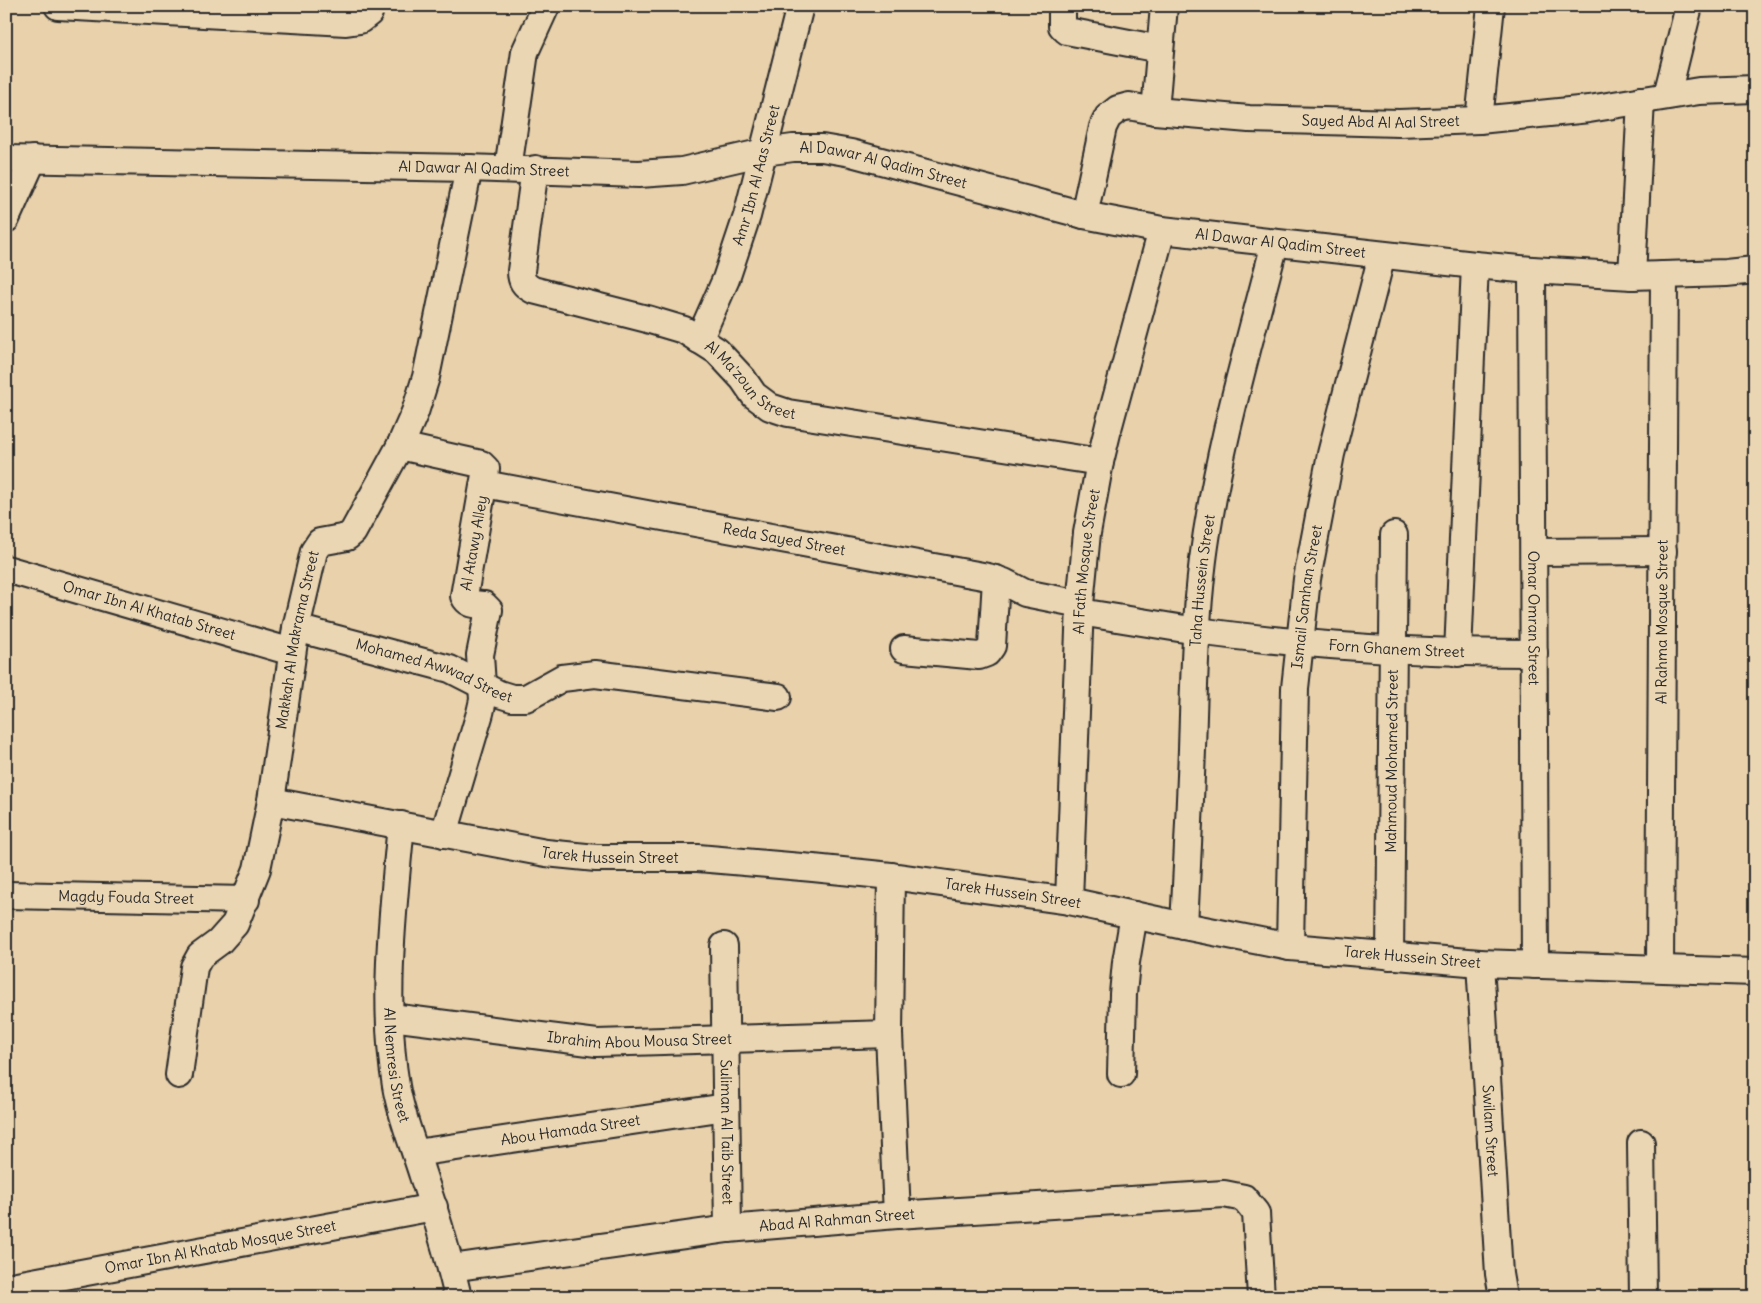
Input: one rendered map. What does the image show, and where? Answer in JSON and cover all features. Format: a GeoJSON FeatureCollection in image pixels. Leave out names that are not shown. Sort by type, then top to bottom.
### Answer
{"type":"FeatureCollection","features":[{"type":"Feature","properties":{"kind":"street"},"geometry":{"type":"LineString","coordinates":[[58,6],[346,22],[360,20],[369,13],[370,6]]}},
{"type":"Feature","properties":{"kind":"street"},"geometry":{"type":"LineString","coordinates":[[508,169],[525,52],[546,6]]}},
{"type":"Feature","properties":{"kind":"street","name":"Amr Ibn Al Aas Street"},"geometry":{"type":"LineString","coordinates":[[699,340],[729,270],[747,216],[800,6]]}},
{"type":"Feature","properties":{"kind":"street"},"geometry":{"type":"LineString","coordinates":[[1062,6],[1062,26],[1067,31],[1160,49]]}},
{"type":"Feature","properties":{"kind":"street"},"geometry":{"type":"LineString","coordinates":[[1155,111],[1164,6]]}},
{"type":"Feature","properties":{"kind":"street"},"geometry":{"type":"LineString","coordinates":[[1479,120],[1491,6]]}},
{"type":"Feature","properties":{"kind":"street"},"geometry":{"type":"LineString","coordinates":[[1667,95],[1688,6]]}},
{"type":"Feature","properties":{"kind":"street","name":"Sayed Abd Al Aal Street"},"geometry":{"type":"LineString","coordinates":[[1084,216],[1103,127],[1108,118],[1118,109],[1130,106],[1155,111],[1249,119],[1381,123],[1479,120],[1589,109],[1699,91],[1755,89]]}},
{"type":"Feature","properties":{"kind":"street"},"geometry":{"type":"LineString","coordinates":[[1632,276],[1641,100]]}},
{"type":"Feature","properties":{"kind":"street","name":"Al Dawar Al Qadim Street"},"geometry":{"type":"LineString","coordinates":[[6,159],[535,169],[639,174],[682,171],[764,152],[822,148],[851,153],[1084,216],[1162,230],[1532,270],[1632,276],[1755,270]]}},
{"type":"Feature","properties":{"kind":"street"},"geometry":{"type":"LineString","coordinates":[[6,219],[33,159]]}},
{"type":"Feature","properties":{"kind":"street","name":"Makkah Al Makrama Street"},"geometry":{"type":"LineString","coordinates":[[179,1075],[194,967],[200,956],[220,942],[235,924],[257,869],[271,801],[294,640],[316,546],[326,540],[347,537],[353,532],[400,446],[415,412],[426,376],[468,168]]}},
{"type":"Feature","properties":{"kind":"street","name":"Al Ma'zoun Street"},"geometry":{"type":"LineString","coordinates":[[535,169],[520,271],[521,279],[525,286],[533,290],[684,330],[717,351],[743,379],[754,395],[770,407],[788,413],[1100,462]]}},
{"type":"Feature","properties":{"kind":"street","name":"Al Fath Mosque Street"},"geometry":{"type":"LineString","coordinates":[[1069,901],[1080,608],[1087,533],[1100,462],[1162,230]]}},
{"type":"Feature","properties":{"kind":"street","name":"Taha Hussein Street"},"geometry":{"type":"LineString","coordinates":[[1184,926],[1196,630],[1203,560],[1228,422],[1275,243]]}},
{"type":"Feature","properties":{"kind":"street","name":"Ismail Samhan Street"},"geometry":{"type":"LineString","coordinates":[[1290,947],[1293,733],[1299,642],[1308,570],[1331,454],[1382,255]]}},
{"type":"Feature","properties":{"kind":"street"},"geometry":{"type":"LineString","coordinates":[[1458,653],[1475,265]]}},
{"type":"Feature","properties":{"kind":"street","name":"Omar Omran Street"},"geometry":{"type":"LineString","coordinates":[[1532,270],[1535,965]]}},
{"type":"Feature","properties":{"kind":"street","name":"Al Rahma Mosque Street"},"geometry":{"type":"LineString","coordinates":[[1660,968],[1664,275]]}},
{"type":"Feature","properties":{"kind":"street","name":"Al Atawy Alley"},"geometry":{"type":"LineString","coordinates":[[400,446],[481,464],[486,469],[464,596],[466,601],[471,604],[484,605],[489,610],[480,655],[483,700],[444,834]]}},
{"type":"Feature","properties":{"kind":"street","name":"Reda Sayed Street"},"geometry":{"type":"LineString","coordinates":[[484,484],[996,579],[1025,594],[1080,608]]}},
{"type":"Feature","properties":{"kind":"street","name":"Mahmoud Mohamed Street"},"geometry":{"type":"LineString","coordinates":[[1390,956],[1394,535]]}},
{"type":"Feature","properties":{"kind":"street"},"geometry":{"type":"LineString","coordinates":[[1534,552],[1663,551]]}},
{"type":"Feature","properties":{"kind":"street","name":"Omar Ibn Al Khatab Street"},"geometry":{"type":"LineString","coordinates":[[6,569],[294,640]]}},
{"type":"Feature","properties":{"kind":"street"},"geometry":{"type":"LineString","coordinates":[[904,649],[979,656],[987,653],[992,646],[996,579]]}},
{"type":"Feature","properties":{"kind":"street","name":"Forn Ghanem Street"},"geometry":{"type":"LineString","coordinates":[[1080,608],[1196,630],[1299,642],[1393,650],[1534,654]]}},
{"type":"Feature","properties":{"kind":"street","name":"Mohamed Awwad Street"},"geometry":{"type":"LineString","coordinates":[[294,640],[450,669],[505,696],[526,698],[562,678],[595,674],[778,697]]}},
{"type":"Feature","properties":{"kind":"street","name":"Tarek Hussein Street"},"geometry":{"type":"LineString","coordinates":[[271,801],[497,845],[556,854],[596,858],[698,858],[891,876],[1069,901],[1290,947],[1480,963],[1755,972]]}},
{"type":"Feature","properties":{"kind":"street","name":"Al Nemresi Street"},"geometry":{"type":"LineString","coordinates":[[401,825],[394,906],[391,1017],[392,1053],[396,1087],[404,1121],[434,1207],[452,1268],[458,1297]]}},
{"type":"Feature","properties":{"kind":"street"},"geometry":{"type":"LineString","coordinates":[[891,876],[889,1034],[898,1215]]}},
{"type":"Feature","properties":{"kind":"street","name":"Magdy Fouda Street"},"geometry":{"type":"LineString","coordinates":[[6,896],[246,900]]}},
{"type":"Feature","properties":{"kind":"street"},"geometry":{"type":"LineString","coordinates":[[1121,1074],[1123,994],[1134,915]]}},
{"type":"Feature","properties":{"kind":"street","name":"Suliman Al Taib Street"},"geometry":{"type":"LineString","coordinates":[[724,946],[728,1229]]}},
{"type":"Feature","properties":{"kind":"street","name":"Swilam Street"},"geometry":{"type":"LineString","coordinates":[[1480,963],[1499,1274],[1503,1297]]}},
{"type":"Feature","properties":{"kind":"street","name":"Ibrahim Abou Mousa Street"},"geometry":{"type":"LineString","coordinates":[[391,1017],[597,1043],[889,1034]]}},
{"type":"Feature","properties":{"kind":"street","name":"Abou Hamada Street"},"geometry":{"type":"LineString","coordinates":[[416,1153],[726,1107]]}},
{"type":"Feature","properties":{"kind":"street"},"geometry":{"type":"LineString","coordinates":[[1642,1143],[1643,1297]]}},
{"type":"Feature","properties":{"kind":"street","name":"Abad Al Rahman Street"},"geometry":{"type":"LineString","coordinates":[[452,1268],[728,1229],[898,1215],[1224,1194],[1244,1198],[1256,1213],[1260,1297]]}},
{"type":"Feature","properties":{"kind":"street","name":"Omar Ibn Al Khatab Mosque Street"},"geometry":{"type":"LineString","coordinates":[[6,1287],[434,1207]]}}]}
